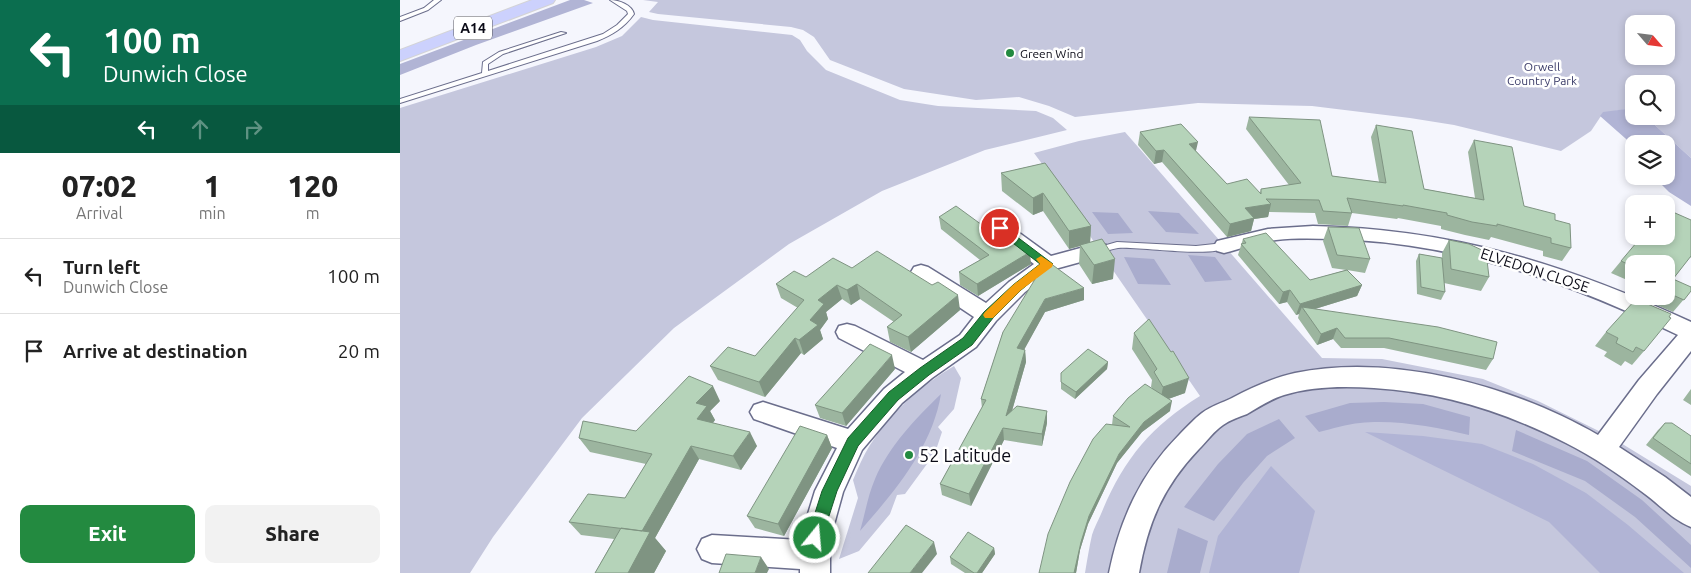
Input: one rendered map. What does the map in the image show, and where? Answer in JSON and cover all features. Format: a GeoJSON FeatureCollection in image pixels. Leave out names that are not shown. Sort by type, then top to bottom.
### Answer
{"type":"FeatureCollection","features":[{"type":"Feature","properties":{"kind":"highway","name":"A14"},"geometry":{"type":"LineString","coordinates":[[400,42],[514,0]]}},
{"type":"Feature","properties":{"kind":"highway","name":"A14"},"geometry":{"type":"LineString","coordinates":[[400,56],[546,0]]}},
{"type":"Feature","properties":{"kind":"street"},"geometry":{"type":"LineString","coordinates":[[1000,228],[1048,264]]}},
{"type":"Feature","properties":{"kind":"street","name":"ELVEDON CLOSE"},"geometry":{"type":"LineString","coordinates":[[1224,246],[1268,235],[1307,232],[1358,233],[1435,242],[1564,277],[1637,306],[1691,334],[1648,387],[1602,450]]}},
{"type":"Feature","properties":{"kind":"street"},"geometry":{"type":"LineString","coordinates":[[712,549],[796,555],[815,563],[815,538],[829,491],[853,442],[894,396],[924,371],[968,341],[988,315],[1017,287],[1048,264],[1099,250]]}},
{"type":"Feature","properties":{"kind":"street"},"geometry":{"type":"LineString","coordinates":[[921,272],[988,315]]}},
{"type":"Feature","properties":{"kind":"street"},"geometry":{"type":"LineString","coordinates":[[847,332],[924,371]]}},
{"type":"Feature","properties":{"kind":"street"},"geometry":{"type":"LineString","coordinates":[[1124,573],[1128,545],[1144,502],[1170,461],[1212,419],[1272,389],[1297,382],[1340,377],[1418,381],[1482,396],[1542,418],[1602,450],[1660,488],[1691,514]]}},
{"type":"Feature","properties":{"kind":"street"},"geometry":{"type":"LineString","coordinates":[[763,412],[853,442]]}},
{"type":"Feature","properties":{"kind":"lane"},"geometry":{"type":"LineString","coordinates":[[400,19],[426,9],[438,0]]}},
{"type":"Feature","properties":{"kind":"lane"},"geometry":{"type":"LineString","coordinates":[[400,101],[608,34],[619,28],[631,14],[625,5],[613,0]]}},
{"type":"Feature","properties":{"kind":"lane"},"geometry":{"type":"LineString","coordinates":[[485,74],[485,63],[501,53],[563,33]]}},
{"type":"Feature","properties":{"kind":"lane"},"geometry":{"type":"LineString","coordinates":[[1099,250],[1117,245],[1196,250],[1224,246]]}},
{"type":"Feature","properties":{"kind":"green space","name":"Orwell Country Park"},"geometry":{"type":"Polygon","coordinates":[[[643,0],[1691,0],[1691,158],[1675,143],[1675,135],[1666,135],[1655,125],[1675,125],[1675,75],[1625,75],[1625,109],[1603,113],[1591,131],[1561,151],[1454,125],[1312,106],[1198,103],[1075,117],[1049,106],[1019,97],[976,100],[904,89],[830,60],[814,37],[803,30],[791,27],[649,12],[658,2],[643,0]]]}},
{"type":"Feature","properties":{"kind":"green space"},"geometry":{"type":"Polygon","coordinates":[[[641,17],[653,20],[792,35],[800,40],[807,51],[826,70],[900,100],[938,106],[1036,111],[1053,118],[1067,130],[985,150],[882,191],[789,244],[674,328],[582,418],[493,537],[470,573],[400,573],[400,108],[596,47],[622,36],[641,17]]]}},
{"type":"Feature","properties":{"kind":"green space"},"geometry":{"type":"Polygon","coordinates":[[[1125,132],[1322,358],[1382,359],[1483,379],[1538,401],[1611,437],[1691,486],[1691,573],[1085,573],[1092,535],[1119,477],[1129,461],[1153,432],[1183,407],[1200,396],[1099,250],[1060,188],[1034,153],[1079,141],[1125,132]]]}},
{"type":"Feature","properties":{"kind":"green space"},"geometry":{"type":"Polygon","coordinates":[[[954,366],[961,378],[954,409],[938,427],[942,432],[935,453],[905,494],[897,495],[890,514],[859,551],[839,559],[858,498],[853,480],[867,449],[887,422],[907,401],[929,382],[954,366]]]}},
{"type":"Feature","properties":{"kind":"shaded area"},"geometry":{"type":"Polygon","coordinates":[[[570,0],[584,0],[593,3],[476,45],[400,75],[400,64],[570,0]]]}},
{"type":"Feature","properties":{"kind":"shaded area"},"geometry":{"type":"Polygon","coordinates":[[[1625,109],[1625,125],[1655,125],[1666,135],[1625,135],[1625,138],[1600,116],[1603,112],[1625,109]]]}},
{"type":"Feature","properties":{"kind":"shaded area"},"geometry":{"type":"Polygon","coordinates":[[[1675,143],[1691,158],[1691,206],[1669,192],[1662,185],[1675,185],[1675,143]]]}},
{"type":"Feature","properties":{"kind":"shaded area"},"geometry":{"type":"Polygon","coordinates":[[[1148,211],[1179,213],[1199,234],[1166,232],[1148,211]]]}},
{"type":"Feature","properties":{"kind":"shaded area"},"geometry":{"type":"Polygon","coordinates":[[[1092,212],[1118,213],[1133,233],[1108,234],[1092,212]]]}},
{"type":"Feature","properties":{"kind":"shaded area"},"geometry":{"type":"Polygon","coordinates":[[[1188,255],[1215,257],[1232,280],[1205,282],[1188,255]]]}},
{"type":"Feature","properties":{"kind":"shaded area"},"geometry":{"type":"Polygon","coordinates":[[[1124,257],[1154,259],[1171,285],[1138,284],[1124,257]]]}},
{"type":"Feature","properties":{"kind":"shaded area"},"geometry":{"type":"Polygon","coordinates":[[[941,394],[936,414],[921,451],[899,484],[860,531],[868,498],[888,455],[913,423],[941,394]]]}},
{"type":"Feature","properties":{"kind":"shaded area"},"geometry":{"type":"Polygon","coordinates":[[[1350,403],[1423,404],[1470,417],[1469,435],[1429,427],[1386,422],[1345,425],[1319,432],[1305,416],[1350,403]]]}},
{"type":"Feature","properties":{"kind":"shaded area"},"geometry":{"type":"Polygon","coordinates":[[[1279,419],[1295,438],[1267,456],[1243,483],[1214,521],[1184,507],[1218,464],[1247,434],[1279,419]]]}},
{"type":"Feature","properties":{"kind":"shaded area"},"geometry":{"type":"Polygon","coordinates":[[[1516,430],[1587,461],[1642,500],[1691,545],[1691,568],[1635,517],[1585,481],[1512,451],[1516,430]]]}},
{"type":"Feature","properties":{"kind":"shaded area"},"geometry":{"type":"Polygon","coordinates":[[[1365,432],[1423,436],[1482,444],[1533,464],[1586,493],[1628,525],[1684,573],[1600,573],[1549,522],[1365,432]]]}},
{"type":"Feature","properties":{"kind":"shaded area"},"geometry":{"type":"Polygon","coordinates":[[[1271,466],[1315,511],[1299,573],[1209,573],[1218,536],[1271,466]]]}},
{"type":"Feature","properties":{"kind":"shaded area"},"geometry":{"type":"Polygon","coordinates":[[[1178,528],[1208,541],[1200,573],[1167,573],[1178,528]]]}},
{"type":"Feature","properties":{"kind":"building"},"geometry":{"type":"Polygon","coordinates":[[[1249,117],[1320,120],[1332,176],[1386,183],[1376,125],[1412,131],[1424,189],[1484,200],[1474,140],[1512,147],[1524,206],[1555,214],[1555,220],[1570,224],[1571,248],[1551,243],[1551,238],[1497,224],[1497,226],[1472,222],[1447,215],[1447,213],[1403,205],[1347,198],[1352,213],[1323,211],[1319,200],[1266,199],[1271,204],[1245,208],[1254,218],[1230,224],[1164,150],[1156,151],[1140,132],[1181,124],[1198,142],[1189,144],[1227,184],[1247,179],[1261,194],[1261,189],[1301,183],[1249,117]]]}},
{"type":"Feature","properties":{"kind":"building"},"geometry":{"type":"Polygon","coordinates":[[[1045,163],[1091,226],[1069,231],[1043,193],[1033,198],[1001,173],[1045,163]]]}},
{"type":"Feature","properties":{"kind":"building"},"geometry":{"type":"Polygon","coordinates":[[[956,206],[1008,244],[1015,240],[1030,252],[977,284],[959,272],[989,255],[939,217],[956,206]]]}},
{"type":"Feature","properties":{"kind":"building"},"geometry":{"type":"Polygon","coordinates":[[[1675,213],[1691,220],[1691,256],[1675,276],[1675,255],[1626,255],[1634,245],[1675,245],[1675,213]]]}},
{"type":"Feature","properties":{"kind":"building"},"geometry":{"type":"Polygon","coordinates":[[[1328,227],[1359,228],[1370,259],[1337,255],[1328,227]]]}},
{"type":"Feature","properties":{"kind":"building"},"geometry":{"type":"Polygon","coordinates":[[[1266,233],[1310,280],[1347,270],[1362,285],[1300,304],[1290,290],[1283,292],[1241,244],[1246,243],[1243,239],[1266,233]]]}},
{"type":"Feature","properties":{"kind":"building"},"geometry":{"type":"Polygon","coordinates":[[[1102,239],[1115,259],[1094,265],[1080,245],[1102,239]]]}},
{"type":"Feature","properties":{"kind":"building"},"geometry":{"type":"Polygon","coordinates":[[[1449,240],[1469,244],[1486,252],[1489,277],[1451,269],[1449,240]]]}},
{"type":"Feature","properties":{"kind":"building"},"geometry":{"type":"Polygon","coordinates":[[[877,251],[932,285],[938,282],[958,295],[908,337],[887,327],[902,315],[857,284],[847,290],[837,285],[818,300],[824,304],[810,320],[818,325],[799,340],[795,338],[759,382],[710,366],[728,347],[755,356],[804,300],[776,284],[794,271],[806,277],[833,258],[852,268],[877,251]]]}},
{"type":"Feature","properties":{"kind":"building"},"geometry":{"type":"Polygon","coordinates":[[[1419,254],[1442,258],[1445,292],[1421,287],[1419,254]]]}},
{"type":"Feature","properties":{"kind":"building"},"geometry":{"type":"Polygon","coordinates":[[[1050,263],[1084,288],[1045,299],[1017,348],[1025,350],[1006,416],[1017,406],[1047,411],[1042,434],[1003,428],[969,494],[940,484],[986,400],[981,399],[1003,332],[1040,271],[1050,263]]]}},
{"type":"Feature","properties":{"kind":"building"},"geometry":{"type":"Polygon","coordinates":[[[1675,280],[1691,287],[1691,291],[1684,300],[1675,296],[1675,280]]]}},
{"type":"Feature","properties":{"kind":"building"},"geometry":{"type":"Polygon","coordinates":[[[1631,305],[1650,305],[1671,314],[1669,317],[1671,318],[1644,351],[1636,347],[1633,352],[1616,343],[1618,338],[1606,332],[1631,305]]]}},
{"type":"Feature","properties":{"kind":"building"},"geometry":{"type":"Polygon","coordinates":[[[1302,307],[1438,327],[1497,342],[1493,359],[1389,338],[1345,338],[1337,328],[1321,334],[1302,307]]]}},
{"type":"Feature","properties":{"kind":"building"},"geometry":{"type":"Polygon","coordinates":[[[1149,319],[1171,352],[1173,351],[1189,378],[1163,387],[1154,372],[1157,369],[1134,333],[1149,319]]]}},
{"type":"Feature","properties":{"kind":"building"},"geometry":{"type":"Polygon","coordinates":[[[870,344],[892,355],[842,413],[815,405],[870,344]]]}},
{"type":"Feature","properties":{"kind":"building"},"geometry":{"type":"Polygon","coordinates":[[[1088,349],[1108,362],[1076,392],[1061,382],[1061,373],[1088,349]]]}},
{"type":"Feature","properties":{"kind":"building"},"geometry":{"type":"Polygon","coordinates":[[[689,376],[713,386],[696,403],[707,406],[697,419],[750,432],[733,456],[691,446],[642,531],[569,522],[588,494],[625,498],[652,454],[579,438],[583,421],[636,431],[689,376]]]}},
{"type":"Feature","properties":{"kind":"building"},"geometry":{"type":"Polygon","coordinates":[[[1145,384],[1172,401],[1144,422],[1119,454],[1089,516],[1074,573],[1039,573],[1048,534],[1070,482],[1093,439],[1106,424],[1130,427],[1113,416],[1128,398],[1145,384]]]}},
{"type":"Feature","properties":{"kind":"building"},"geometry":{"type":"Polygon","coordinates":[[[1665,423],[1672,423],[1691,436],[1691,464],[1653,438],[1665,423]]]}},
{"type":"Feature","properties":{"kind":"building"},"geometry":{"type":"Polygon","coordinates":[[[800,426],[827,435],[778,524],[747,516],[800,426]]]}},
{"type":"Feature","properties":{"kind":"building"},"geometry":{"type":"Polygon","coordinates":[[[906,525],[934,542],[910,573],[868,573],[906,525]]]}},
{"type":"Feature","properties":{"kind":"building"},"geometry":{"type":"Polygon","coordinates":[[[621,528],[650,532],[628,573],[595,573],[621,528]]]}},
{"type":"Feature","properties":{"kind":"building"},"geometry":{"type":"Polygon","coordinates":[[[968,532],[994,548],[977,573],[974,573],[950,557],[968,532]]]}},
{"type":"Feature","properties":{"kind":"building"},"geometry":{"type":"Polygon","coordinates":[[[726,554],[761,557],[755,573],[719,573],[726,554]]]}},
{"type":"Feature","properties":{"kind":"slow traffic"},"geometry":{"type":"LineString","coordinates":[[989,315],[1017,287],[1048,264],[1041,259]]}},
{"type":"Feature","properties":{"kind":"place","name":"Green Wind"},"geometry":{"type":"Point","coordinates":[1010,53]}},
{"type":"Feature","properties":{"kind":"place","name":"52 Latitude"},"geometry":{"type":"Point","coordinates":[909,455]}},
{"type":"Feature","properties":{"kind":"route"},"geometry":{"type":"LineString","coordinates":[[815,538],[829,491],[853,442],[894,396],[924,371],[968,341],[988,315],[1017,287],[1048,264],[1000,228]]}}]}
